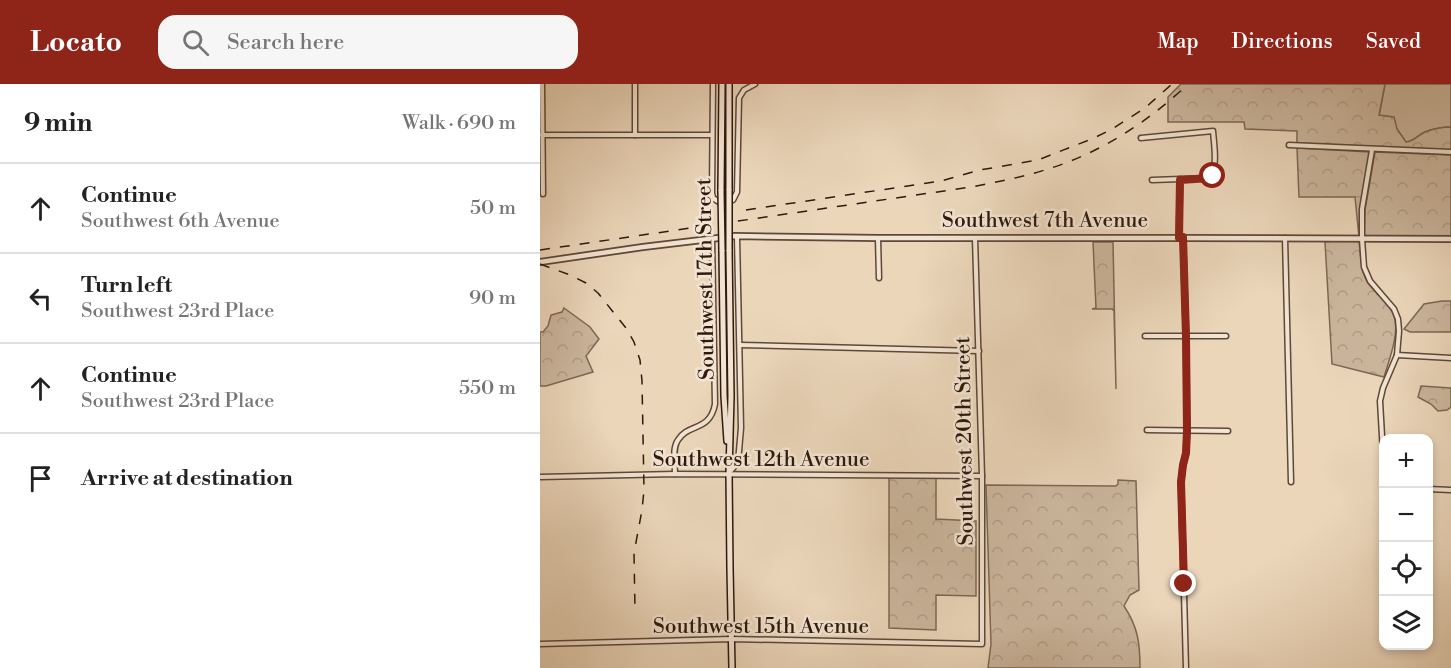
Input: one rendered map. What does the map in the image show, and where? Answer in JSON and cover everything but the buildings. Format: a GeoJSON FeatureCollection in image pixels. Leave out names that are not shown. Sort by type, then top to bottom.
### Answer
{"type":"FeatureCollection","features":[{"type":"Feature","properties":{"kind":"main road","name":"Southwest 17th Street"},"geometry":{"type":"LineString","coordinates":[[722,84],[724,396],[729,474]]}},
{"type":"Feature","properties":{"kind":"main road","name":"Southwest 17th Street"},"geometry":{"type":"LineString","coordinates":[[729,84],[731,396],[729,474],[732,668]]}},
{"type":"Feature","properties":{"kind":"street"},"geometry":{"type":"LineString","coordinates":[[542,84],[543,194]]}},
{"type":"Feature","properties":{"kind":"street"},"geometry":{"type":"LineString","coordinates":[[635,84],[635,135]]}},
{"type":"Feature","properties":{"kind":"street"},"geometry":{"type":"LineString","coordinates":[[713,84],[713,198],[719,202],[733,200],[737,192],[739,98],[744,90],[755,84]]}},
{"type":"Feature","properties":{"kind":"street"},"geometry":{"type":"LineString","coordinates":[[1141,138],[1213,131],[1213,176],[1180,180],[1152,180]]}},
{"type":"Feature","properties":{"kind":"street"},"geometry":{"type":"LineString","coordinates":[[542,135],[712,135]]}},
{"type":"Feature","properties":{"kind":"street"},"geometry":{"type":"LineString","coordinates":[[1289,145],[1451,152]]}},
{"type":"Feature","properties":{"kind":"street"},"geometry":{"type":"LineString","coordinates":[[1372,150],[1362,209],[1364,267],[1370,281],[1394,309],[1399,332],[1397,355],[1380,401],[1381,434]]}},
{"type":"Feature","properties":{"kind":"street"},"geometry":{"type":"LineString","coordinates":[[1180,180],[1186,336],[1187,431],[1181,482],[1186,668]]}},
{"type":"Feature","properties":{"kind":"street"},"geometry":{"type":"LineString","coordinates":[[729,474],[738,462],[741,428],[737,237]]}},
{"type":"Feature","properties":{"kind":"street","name":"Southwest 7th Avenue"},"geometry":{"type":"LineString","coordinates":[[540,262],[737,237],[1451,239]]}},
{"type":"Feature","properties":{"kind":"street"},"geometry":{"type":"LineString","coordinates":[[878,238],[879,278]]}},
{"type":"Feature","properties":{"kind":"street","name":"Southwest 20th Street"},"geometry":{"type":"LineString","coordinates":[[975,238],[982,476],[982,644]]}},
{"type":"Feature","properties":{"kind":"street"},"geometry":{"type":"LineString","coordinates":[[1285,238],[1291,482]]}},
{"type":"Feature","properties":{"kind":"street"},"geometry":{"type":"LineString","coordinates":[[675,474],[676,441],[708,420],[715,404],[712,239]]}},
{"type":"Feature","properties":{"kind":"street"},"geometry":{"type":"LineString","coordinates":[[1145,336],[1226,336]]}},
{"type":"Feature","properties":{"kind":"street"},"geometry":{"type":"LineString","coordinates":[[740,345],[979,351]]}},
{"type":"Feature","properties":{"kind":"street"},"geometry":{"type":"LineString","coordinates":[[1397,355],[1451,358]]}},
{"type":"Feature","properties":{"kind":"street"},"geometry":{"type":"LineString","coordinates":[[1148,430],[1228,431]]}},
{"type":"Feature","properties":{"kind":"street","name":"Southwest 12th Avenue"},"geometry":{"type":"LineString","coordinates":[[540,477],[675,474],[982,476]]}},
{"type":"Feature","properties":{"kind":"street"},"geometry":{"type":"LineString","coordinates":[[1433,489],[1451,490]]}},
{"type":"Feature","properties":{"kind":"street","name":"Southwest 15th Avenue"},"geometry":{"type":"LineString","coordinates":[[540,644],[732,639],[982,644]]}},
{"type":"Feature","properties":{"kind":"green space"},"geometry":{"type":"Polygon","coordinates":[[[1181,84],[1385,84],[1379,115],[1394,117],[1397,129],[1406,142],[1428,131],[1451,127],[1451,150],[1297,143],[1297,131],[1245,129],[1244,122],[1168,122],[1168,97],[1181,84]]]}},
{"type":"Feature","properties":{"kind":"green space"},"geometry":{"type":"Polygon","coordinates":[[[1385,84],[1451,84],[1451,127],[1422,133],[1406,142],[1397,129],[1379,116],[1385,84]]]}},
{"type":"Feature","properties":{"kind":"green space"},"geometry":{"type":"Polygon","coordinates":[[[1297,148],[1370,152],[1360,209],[1359,237],[1355,197],[1299,197],[1297,148]]]}},
{"type":"Feature","properties":{"kind":"green space"},"geometry":{"type":"Polygon","coordinates":[[[1375,152],[1451,155],[1451,237],[1364,237],[1365,210],[1375,152]]]}},
{"type":"Feature","properties":{"kind":"green space"},"geometry":{"type":"Polygon","coordinates":[[[1359,241],[1365,278],[1389,306],[1394,316],[1395,338],[1384,377],[1332,364],[1325,242],[1359,241]]]}},
{"type":"Feature","properties":{"kind":"green space"},"geometry":{"type":"Polygon","coordinates":[[[1093,242],[1113,242],[1116,389],[1114,311],[1112,309],[1092,309],[1096,308],[1093,242]]]}},
{"type":"Feature","properties":{"kind":"green space"},"geometry":{"type":"Polygon","coordinates":[[[1451,301],[1451,332],[1410,332],[1404,329],[1424,304],[1451,301]]]}},
{"type":"Feature","properties":{"kind":"green space"},"geometry":{"type":"Polygon","coordinates":[[[564,308],[590,327],[599,339],[586,356],[593,372],[540,386],[540,332],[548,326],[551,315],[562,312],[564,308]]]}},
{"type":"Feature","properties":{"kind":"green space"},"geometry":{"type":"Polygon","coordinates":[[[1421,386],[1451,388],[1451,407],[1438,411],[1418,397],[1421,386]]]}},
{"type":"Feature","properties":{"kind":"green space"},"geometry":{"type":"Polygon","coordinates":[[[889,476],[936,477],[936,519],[976,521],[976,596],[936,595],[936,630],[889,628],[889,476]]]}},
{"type":"Feature","properties":{"kind":"green space"},"geometry":{"type":"Polygon","coordinates":[[[1118,480],[1136,481],[1139,590],[1130,595],[1124,606],[1137,636],[1140,668],[988,668],[991,644],[986,485],[1116,486],[1118,480]]]}},
{"type":"Feature","properties":{"kind":"railway"},"geometry":{"type":"LineString","coordinates":[[746,210],[941,181],[980,170],[1038,160],[1112,129],[1145,108],[1172,84]]}},
{"type":"Feature","properties":{"kind":"railway"},"geometry":{"type":"LineString","coordinates":[[540,250],[971,187],[1029,174],[1067,162],[1105,145],[1157,111],[1188,84]]}},
{"type":"Feature","properties":{"kind":"railway"},"geometry":{"type":"LineString","coordinates":[[540,264],[570,275],[586,283],[598,293],[626,328],[640,360],[644,490],[634,553],[635,611]]}},
{"type":"Feature","properties":{"kind":"route"},"geometry":{"type":"LineString","coordinates":[[1184,584],[1181,482],[1187,431],[1183,237],[1179,238],[1180,180],[1213,176]]}}]}
